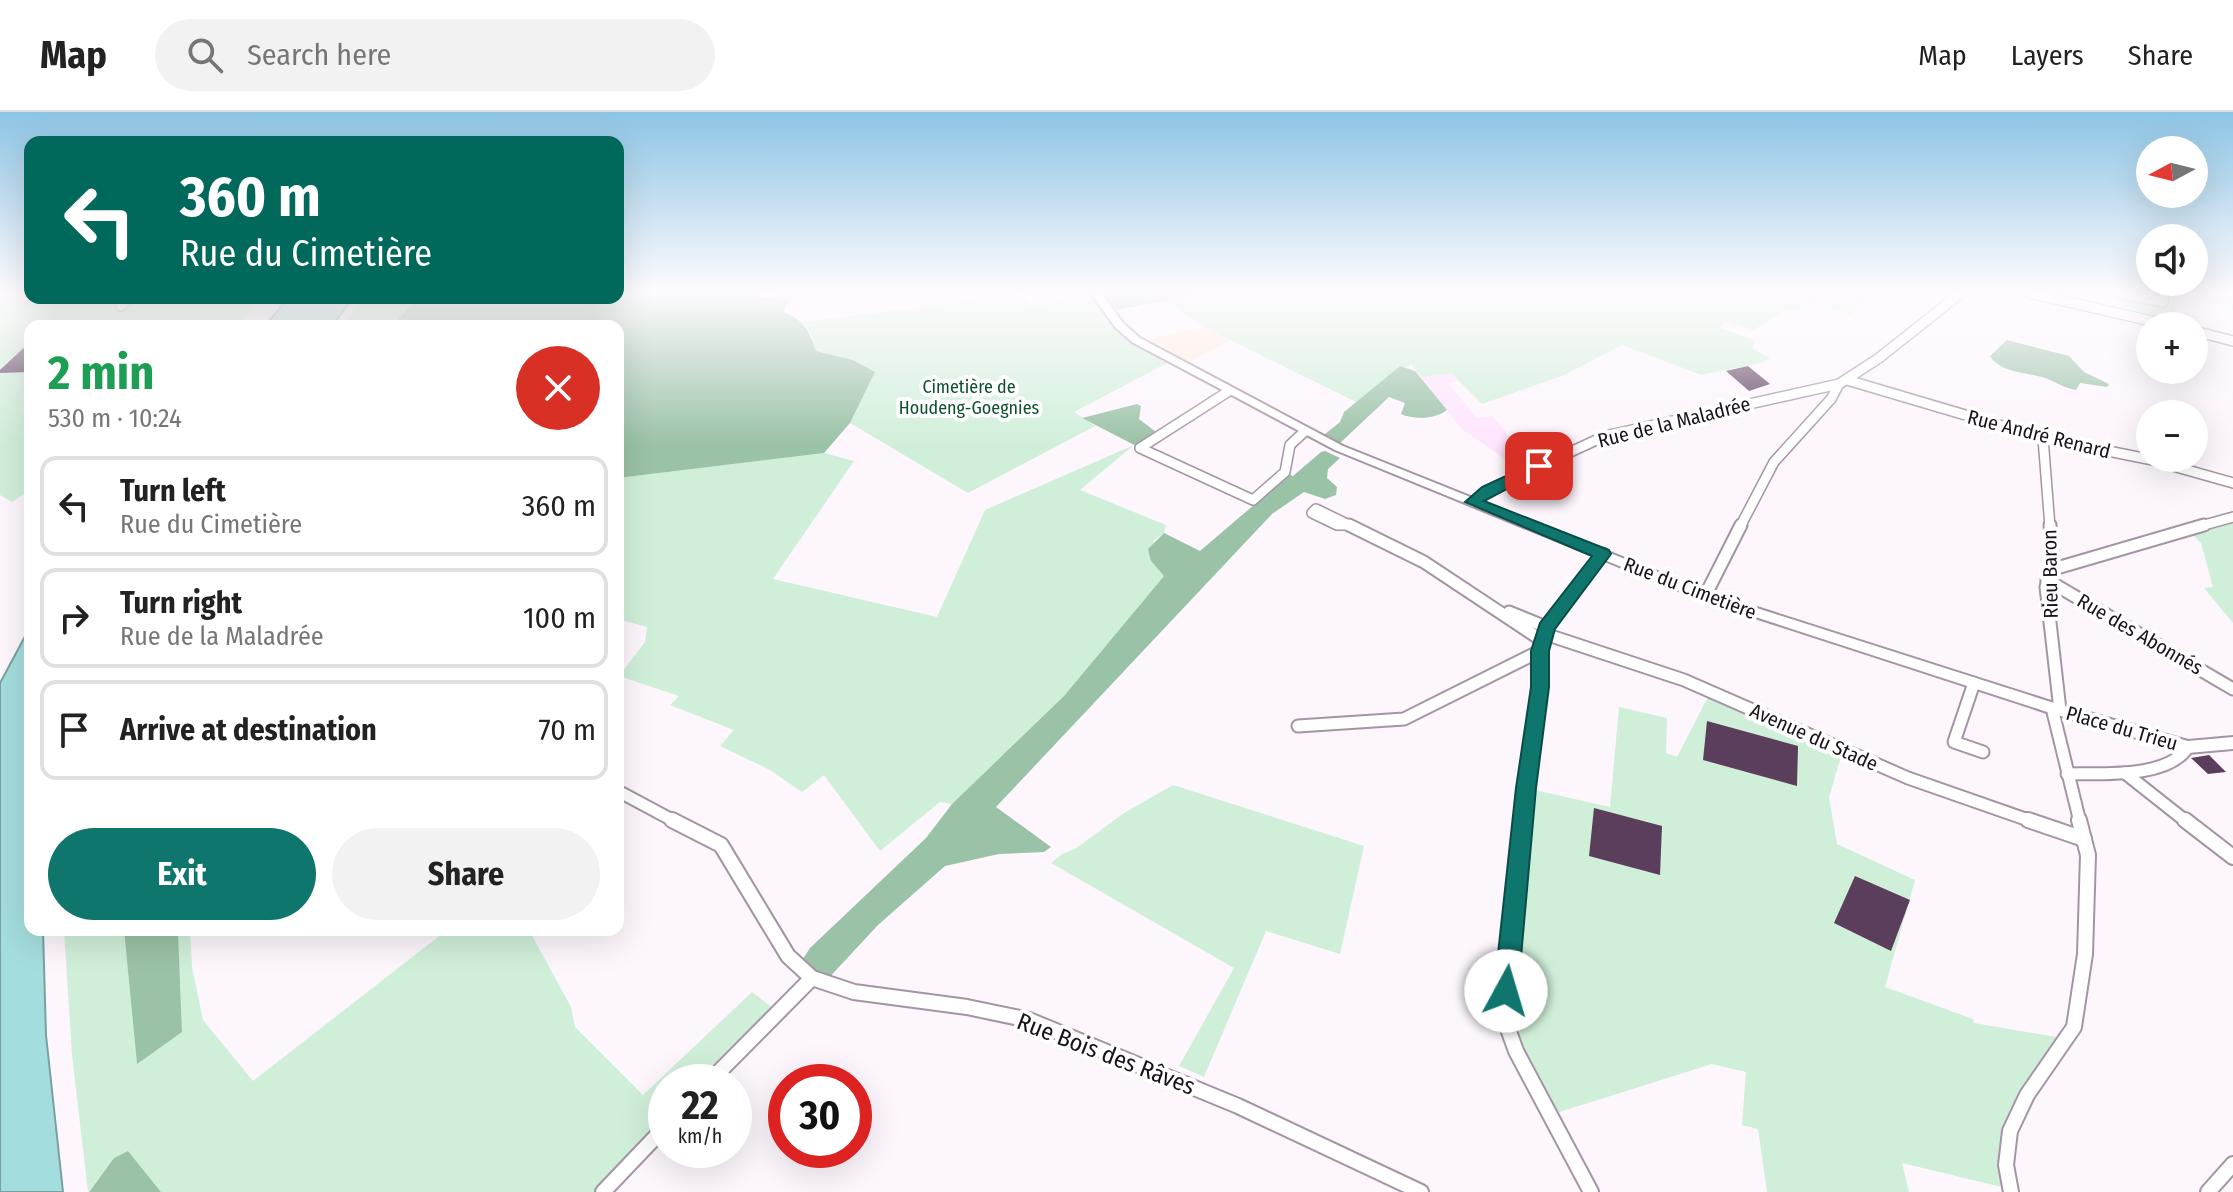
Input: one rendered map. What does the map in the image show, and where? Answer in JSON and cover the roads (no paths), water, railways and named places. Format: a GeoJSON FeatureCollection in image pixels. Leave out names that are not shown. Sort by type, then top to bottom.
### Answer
{"type":"FeatureCollection","features":[{"type":"Feature","properties":{"kind":"street","name":"Rue du Cimetière"},"geometry":{"type":"LineString","coordinates":[[1142,343],[1305,431],[1705,596],[2056,709]]}},
{"type":"Feature","properties":{"kind":"street"},"geometry":{"type":"LineString","coordinates":[[1705,596],[1774,462],[1843,382],[1897,343]]}},
{"type":"Feature","properties":{"kind":"street","name":"Rue André Renard"},"geometry":{"type":"LineString","coordinates":[[1843,382],[2043,438],[2148,459],[2233,483]]}},
{"type":"Feature","properties":{"kind":"street","name":"Rue de la Maladrée"},"geometry":{"type":"LineString","coordinates":[[1473,502],[1488,490],[1605,436],[1843,382]]}},
{"type":"Feature","properties":{"kind":"street"},"geometry":{"type":"LineString","coordinates":[[1229,391],[1140,448],[1253,500],[1285,472],[1290,445],[1305,431]]}},
{"type":"Feature","properties":{"kind":"street","name":"Rieu Baron"},"geometry":{"type":"LineString","coordinates":[[2043,438],[2053,558],[2048,575],[2056,709]]}},
{"type":"Feature","properties":{"kind":"street","name":"Avenue du Stade"},"geometry":{"type":"LineString","coordinates":[[1314,511],[1424,562],[1543,638],[1684,680],[1908,778],[2084,839]]}},
{"type":"Feature","properties":{"kind":"street"},"geometry":{"type":"LineString","coordinates":[[2048,575],[2233,517]]}},
{"type":"Feature","properties":{"kind":"street"},"geometry":{"type":"LineString","coordinates":[[1298,726],[1404,719],[1543,638],[1603,554]]}},
{"type":"Feature","properties":{"kind":"street","name":"Rue des Abonnés"},"geometry":{"type":"LineString","coordinates":[[2048,575],[2233,689]]}},
{"type":"Feature","properties":{"kind":"street"},"geometry":{"type":"LineString","coordinates":[[1543,638],[1503,1015],[1516,1051],[1591,1192]]}},
{"type":"Feature","properties":{"kind":"street"},"geometry":{"type":"LineString","coordinates":[[1974,683],[1954,742],[1983,752]]}},
{"type":"Feature","properties":{"kind":"street","name":"Place du Trieu"},"geometry":{"type":"LineString","coordinates":[[2056,709],[2188,747],[2181,758],[2169,763],[2125,773],[2067,774],[2056,709]]}},
{"type":"Feature","properties":{"kind":"street"},"geometry":{"type":"LineString","coordinates":[[2188,747],[2233,743]]}},
{"type":"Feature","properties":{"kind":"street"},"geometry":{"type":"LineString","coordinates":[[2125,773],[2233,857]]}},
{"type":"Feature","properties":{"kind":"street"},"geometry":{"type":"LineString","coordinates":[[2011,1192],[2006,1165],[2010,1131],[2027,1095],[2074,1027],[2085,954],[2088,855],[2067,774]]}},
{"type":"Feature","properties":{"kind":"street","name":"Rue Bois des Râves"},"geometry":{"type":"LineString","coordinates":[[624,794],[721,845],[788,956],[812,978],[854,992],[967,1007],[1029,1020],[1238,1106],[1421,1192]]}},
{"type":"Feature","properties":{"kind":"street"},"geometry":{"type":"LineString","coordinates":[[727,1064],[812,978]]}},
{"type":"Feature","properties":{"kind":"street"},"geometry":{"type":"LineString","coordinates":[[603,1192],[648,1145]]}},
{"type":"Feature","properties":{"kind":"street"},"geometry":{"type":"LineString","coordinates":[[2208,1192],[2233,1164]]}},
{"type":"Feature","properties":{"kind":"water"},"geometry":{"type":"Polygon","coordinates":[[[24,638],[24,936],[43,936],[46,1035],[63,1192],[0,1192],[0,683],[24,638]]]}},
{"type":"Feature","properties":{"kind":"park label","name":"Cimetière de Houdeng-Goegnies"},"geometry":{"type":"Point","coordinates":[969,397]}}]}
